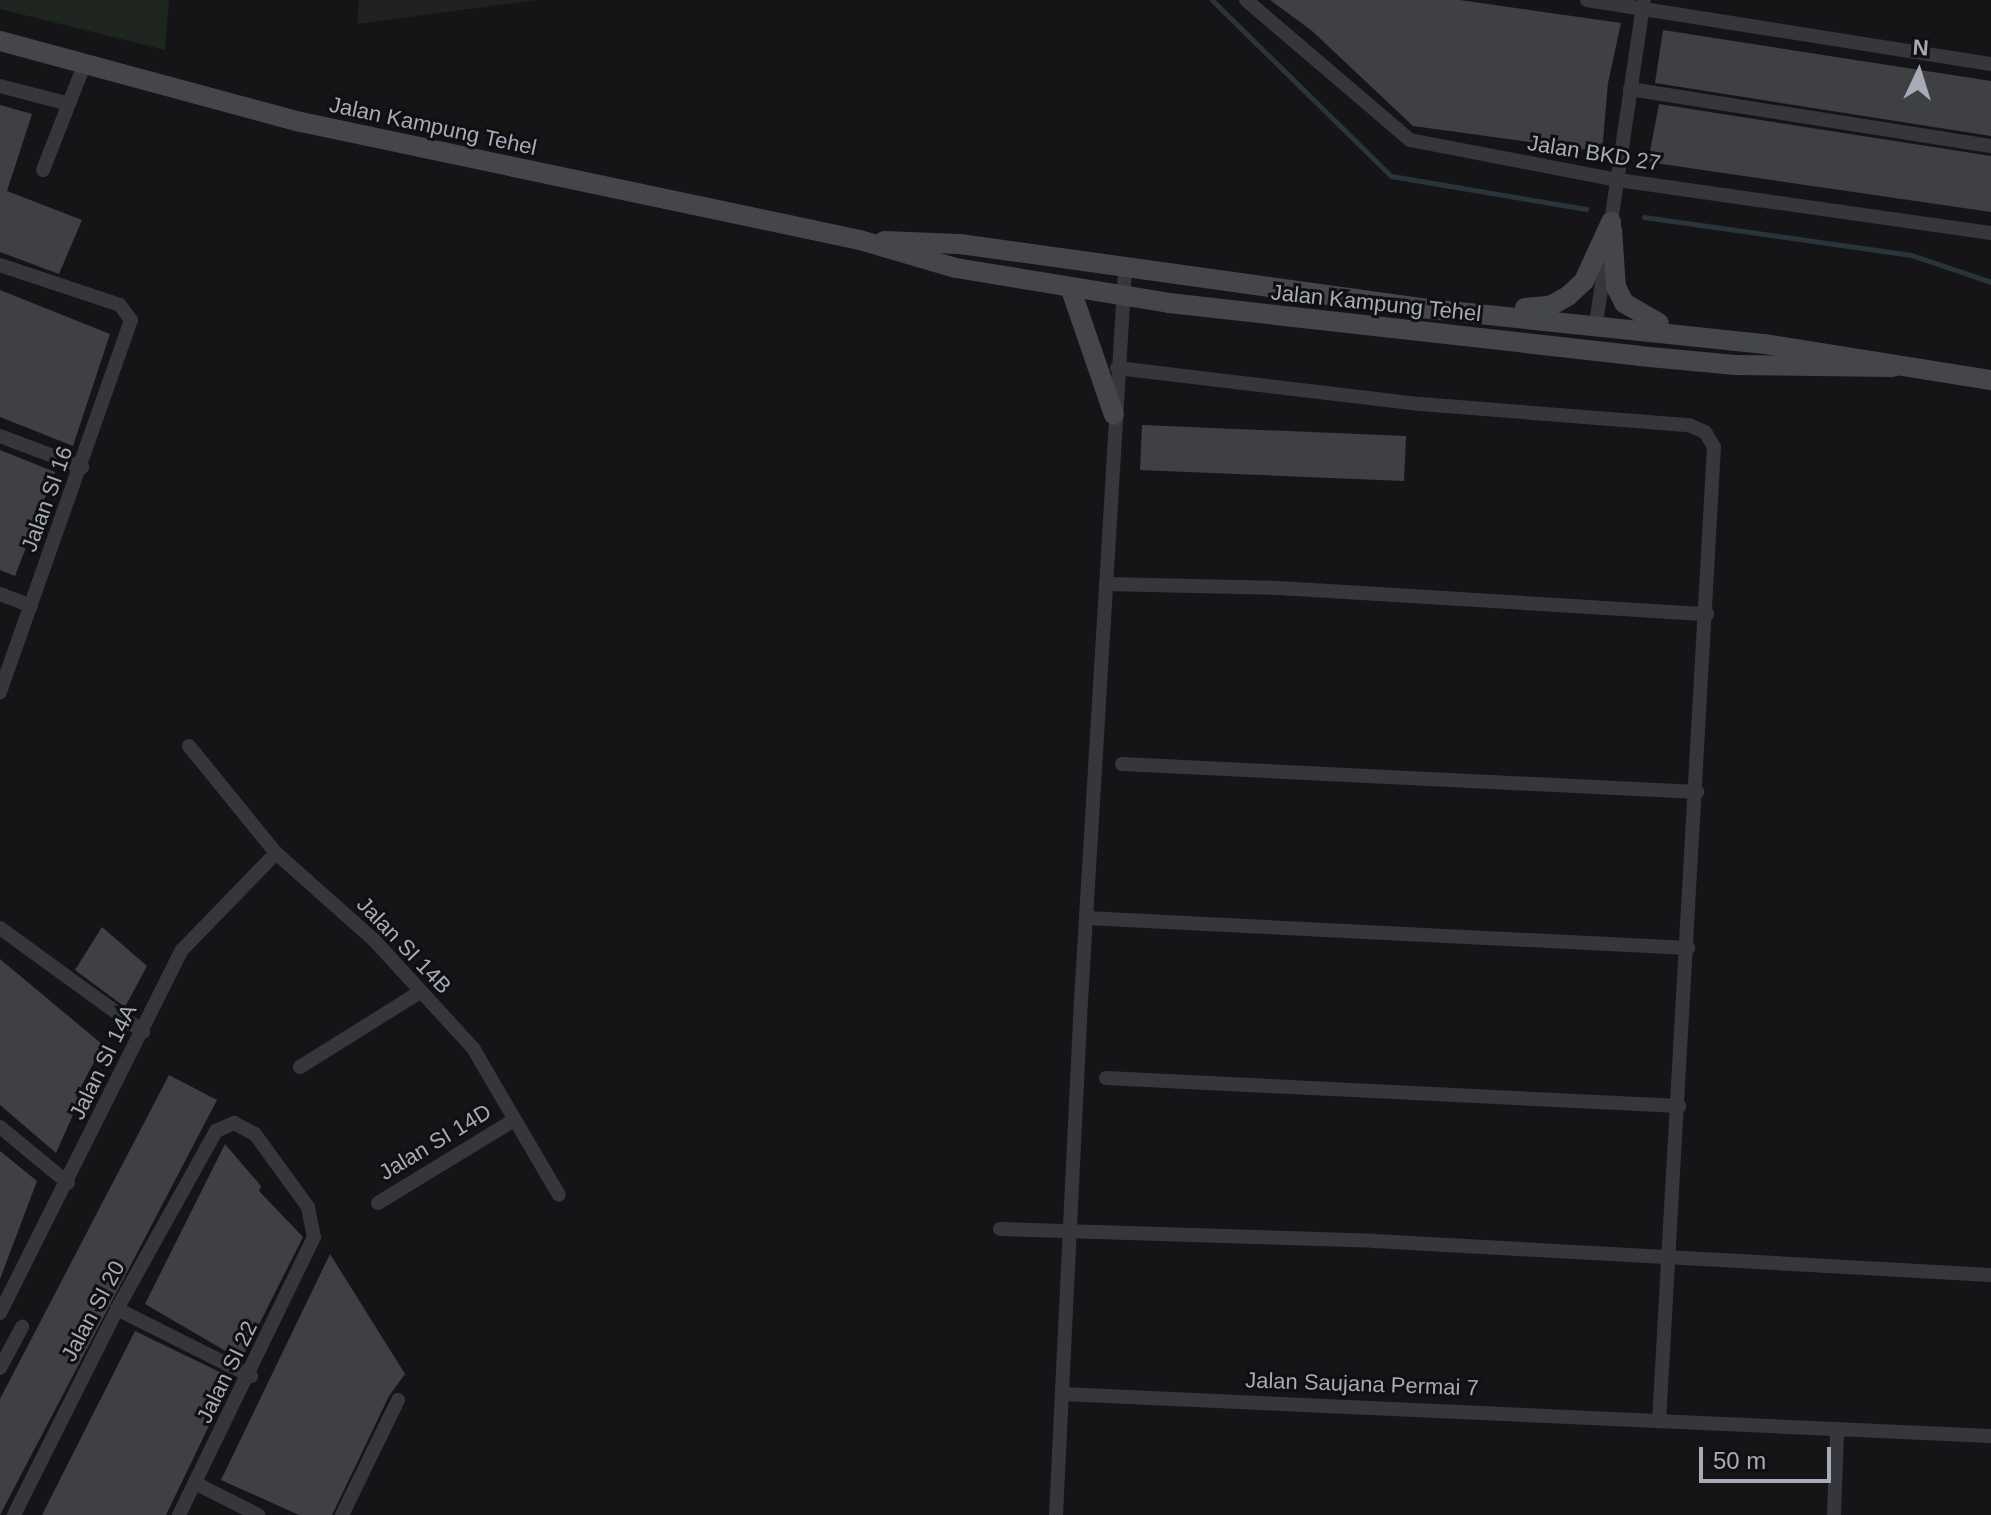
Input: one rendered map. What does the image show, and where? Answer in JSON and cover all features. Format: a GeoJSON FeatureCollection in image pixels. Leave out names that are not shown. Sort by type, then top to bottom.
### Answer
{"type":"FeatureCollection","features":[{"type":"Feature","properties":{"kind":"main road","name":"Jalan Kampung Tehel"},"geometry":{"type":"LineString","coordinates":[[0,41],[301,122],[860,240],[923,261],[1070,287],[1337,324],[1736,365],[1893,367]]}},
{"type":"Feature","properties":{"kind":"main road"},"geometry":{"type":"LineString","coordinates":[[1421,308],[1550,306],[1584,281],[1611,222]]}},
{"type":"Feature","properties":{"kind":"main road"},"geometry":{"type":"LineString","coordinates":[[1611,222],[1616,287],[1638,315],[1765,344]]}},
{"type":"Feature","properties":{"kind":"main road","name":"Jalan Kampung Tehel"},"geometry":{"type":"LineString","coordinates":[[860,240],[960,244],[1125,271],[1421,308],[1596,323],[1765,344],[1893,367],[1991,380]]}},
{"type":"Feature","properties":{"kind":"main road"},"geometry":{"type":"LineString","coordinates":[[1070,287],[1114,415]]}},
{"type":"Feature","properties":{"kind":"main road"},"geometry":{"type":"LineString","coordinates":[[1337,324],[1438,325],[1565,337],[1596,323],[1622,343],[1702,355],[1736,365]]}},
{"type":"Feature","properties":{"kind":"street"},"geometry":{"type":"LineString","coordinates":[[1587,0],[1644,5],[1991,64]]}},
{"type":"Feature","properties":{"kind":"street","name":"Jalan BKD 27"},"geometry":{"type":"LineString","coordinates":[[1253,3],[1410,140],[1618,180],[1989,234]]}},
{"type":"Feature","properties":{"kind":"street"},"geometry":{"type":"LineString","coordinates":[[1596,323],[1644,5]]}},
{"type":"Feature","properties":{"kind":"street"},"geometry":{"type":"LineString","coordinates":[[43,170],[85,63]]}},
{"type":"Feature","properties":{"kind":"street"},"geometry":{"type":"LineString","coordinates":[[0,86],[69,104]]}},
{"type":"Feature","properties":{"kind":"street"},"geometry":{"type":"LineString","coordinates":[[1630,89],[1991,146]]}},
{"type":"Feature","properties":{"kind":"street","name":"Jalan SI 16"},"geometry":{"type":"LineString","coordinates":[[0,265],[120,305],[131,320],[82,467],[0,693]]}},
{"type":"Feature","properties":{"kind":"street"},"geometry":{"type":"LineString","coordinates":[[1056,1515],[1068,1233],[1114,415],[1125,271]]}},
{"type":"Feature","properties":{"kind":"street"},"geometry":{"type":"LineString","coordinates":[[1117,368],[1420,404],[1697,429],[1714,447],[1697,792],[1659,1421]]}},
{"type":"Feature","properties":{"kind":"street"},"geometry":{"type":"LineString","coordinates":[[0,436],[82,467]]}},
{"type":"Feature","properties":{"kind":"street"},"geometry":{"type":"LineString","coordinates":[[1106,584],[1279,588],[1707,614]]}},
{"type":"Feature","properties":{"kind":"street"},"geometry":{"type":"LineString","coordinates":[[0,594],[31,606]]}},
{"type":"Feature","properties":{"kind":"street","name":"Jalan SI 14B"},"geometry":{"type":"LineString","coordinates":[[189,746],[276,853],[374,940],[473,1048],[559,1195]]}},
{"type":"Feature","properties":{"kind":"street"},"geometry":{"type":"LineString","coordinates":[[1122,764],[1697,792]]}},
{"type":"Feature","properties":{"kind":"street","name":"Jalan SI 14A"},"geometry":{"type":"LineString","coordinates":[[0,1313],[68,1183],[182,950],[276,853]]}},
{"type":"Feature","properties":{"kind":"street"},"geometry":{"type":"LineString","coordinates":[[1086,918],[1688,948]]}},
{"type":"Feature","properties":{"kind":"street"},"geometry":{"type":"LineString","coordinates":[[0,928],[143,1032]]}},
{"type":"Feature","properties":{"kind":"street"},"geometry":{"type":"LineString","coordinates":[[300,1067],[420,992]]}},
{"type":"Feature","properties":{"kind":"street"},"geometry":{"type":"LineString","coordinates":[[1106,1078],[1679,1106]]}},
{"type":"Feature","properties":{"kind":"street","name":"Jalan SI 14D"},"geometry":{"type":"LineString","coordinates":[[378,1203],[514,1120]]}},
{"type":"Feature","properties":{"kind":"street","name":"Jalan SI 20"},"geometry":{"type":"LineString","coordinates":[[14,1515],[117,1309],[216,1131],[234,1123],[255,1134],[308,1207],[315,1226],[312,1247]]}},
{"type":"Feature","properties":{"kind":"street"},"geometry":{"type":"LineString","coordinates":[[0,1127],[68,1183]]}},
{"type":"Feature","properties":{"kind":"street"},"geometry":{"type":"LineString","coordinates":[[1000,1229],[1239,1235],[1991,1275]]}},
{"type":"Feature","properties":{"kind":"street","name":"Jalan SI 22"},"geometry":{"type":"LineString","coordinates":[[179,1515],[251,1376],[312,1247]]}},
{"type":"Feature","properties":{"kind":"street"},"geometry":{"type":"LineString","coordinates":[[117,1309],[251,1376]]}},
{"type":"Feature","properties":{"kind":"street"},"geometry":{"type":"LineString","coordinates":[[0,1368],[22,1327]]}},
{"type":"Feature","properties":{"kind":"street","name":"Jalan Saujana Permai 7"},"geometry":{"type":"LineString","coordinates":[[1062,1394],[1837,1432],[1991,1436]]}},
{"type":"Feature","properties":{"kind":"street"},"geometry":{"type":"LineString","coordinates":[[342,1515],[398,1400]]}},
{"type":"Feature","properties":{"kind":"street"},"geometry":{"type":"LineString","coordinates":[[1834,1515],[1837,1432]]}},
{"type":"Feature","properties":{"kind":"street"},"geometry":{"type":"LineString","coordinates":[[195,1483],[258,1515]]}},
{"type":"Feature","properties":{"kind":"shaded area"},"geometry":{"type":"Polygon","coordinates":[[[0,0],[169,0],[165,50],[0,9],[0,0]]]}},
{"type":"Feature","properties":{"kind":"shaded area"},"geometry":{"type":"Polygon","coordinates":[[[359,0],[537,0],[357,24],[359,0]]]}},
{"type":"Feature","properties":{"kind":"building"},"geometry":{"type":"Polygon","coordinates":[[[1270,0],[1460,0],[1621,23],[1608,83],[1602,152],[1413,126],[1311,30],[1270,0]]]}},
{"type":"Feature","properties":{"kind":"building"},"geometry":{"type":"Polygon","coordinates":[[[1663,30],[1991,81],[1991,136],[1655,83],[1663,30]]]}},
{"type":"Feature","properties":{"kind":"building"},"geometry":{"type":"Polygon","coordinates":[[[1659,104],[1991,156],[1991,212],[1648,162],[1659,104]]]}},
{"type":"Feature","properties":{"kind":"building"},"geometry":{"type":"Polygon","coordinates":[[[0,105],[32,114],[7,191],[82,220],[59,274],[0,252],[0,105]]]}},
{"type":"Feature","properties":{"kind":"building"},"geometry":{"type":"Polygon","coordinates":[[[0,290],[110,334],[73,446],[0,417],[0,290]]]}},
{"type":"Feature","properties":{"kind":"building"},"geometry":{"type":"Polygon","coordinates":[[[1142,425],[1406,436],[1404,481],[1140,470],[1142,425]]]}},
{"type":"Feature","properties":{"kind":"building"},"geometry":{"type":"Polygon","coordinates":[[[0,450],[55,472],[15,576],[0,570],[0,450]]]}},
{"type":"Feature","properties":{"kind":"building"},"geometry":{"type":"Polygon","coordinates":[[[102,927],[147,966],[125,1007],[75,970],[102,927]]]}},
{"type":"Feature","properties":{"kind":"building"},"geometry":{"type":"Polygon","coordinates":[[[0,959],[103,1045],[76,1096],[80,1099],[56,1153],[0,1105],[0,959]]]}},
{"type":"Feature","properties":{"kind":"building"},"geometry":{"type":"Polygon","coordinates":[[[169,1075],[217,1100],[0,1515],[0,1399],[169,1075]]]}},
{"type":"Feature","properties":{"kind":"building"},"geometry":{"type":"Polygon","coordinates":[[[225,1144],[261,1186],[259,1191],[303,1237],[241,1360],[145,1304],[225,1144]]]}},
{"type":"Feature","properties":{"kind":"building"},"geometry":{"type":"Polygon","coordinates":[[[0,1151],[37,1181],[0,1279],[0,1151]]]}},
{"type":"Feature","properties":{"kind":"building"},"geometry":{"type":"Polygon","coordinates":[[[330,1254],[405,1374],[389,1396],[332,1515],[299,1515],[221,1480],[330,1254]]]}},
{"type":"Feature","properties":{"kind":"building"},"geometry":{"type":"Polygon","coordinates":[[[135,1331],[232,1378],[166,1515],[42,1515],[135,1331]]]}},
{"type":"Feature","properties":{"kind":"waterway"},"geometry":{"type":"LineString","coordinates":[[1212,0],[1391,176],[1586,209]]}},
{"type":"Feature","properties":{"kind":"waterway"},"geometry":{"type":"LineString","coordinates":[[1644,217],[1911,255],[1991,282]]}}]}
